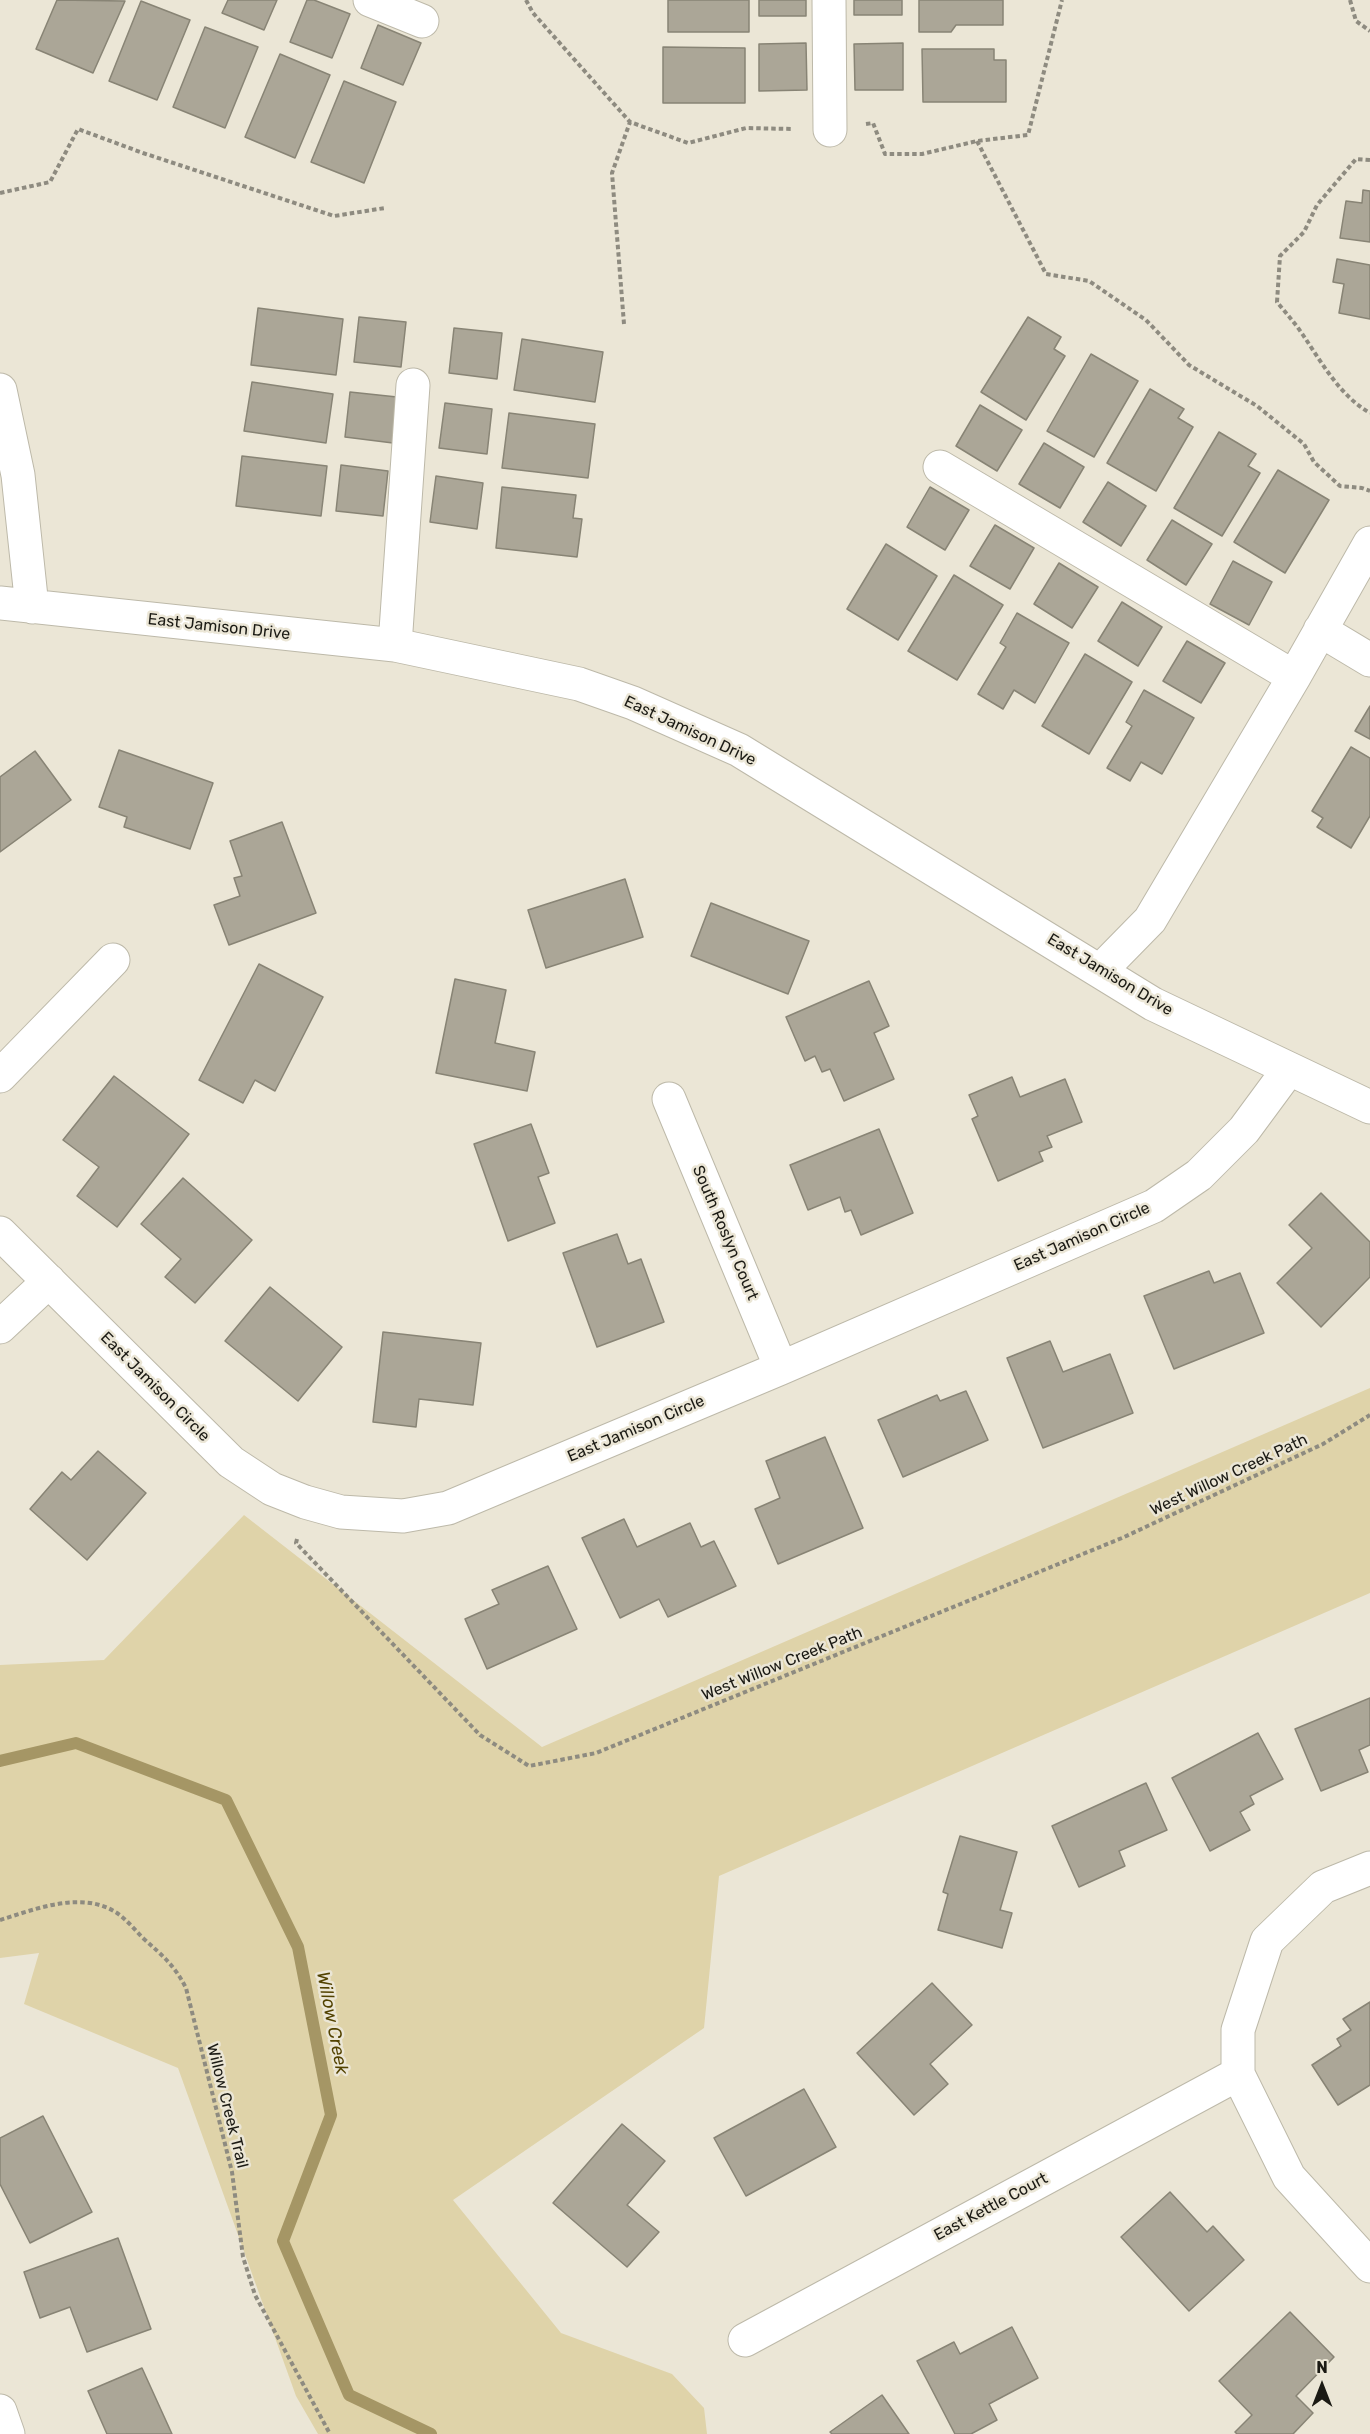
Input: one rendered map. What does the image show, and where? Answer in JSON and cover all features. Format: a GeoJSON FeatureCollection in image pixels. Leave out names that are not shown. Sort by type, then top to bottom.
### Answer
{"type":"FeatureCollection","features":[{"type":"Feature","properties":{"kind":"street"},"geometry":{"type":"LineString","coordinates":[[370,0],[422,21]]}},
{"type":"Feature","properties":{"kind":"street"},"geometry":{"type":"LineString","coordinates":[[829,0],[830,130]]}},
{"type":"Feature","properties":{"kind":"street"},"geometry":{"type":"LineString","coordinates":[[395,645],[413,385]]}},
{"type":"Feature","properties":{"kind":"street"},"geometry":{"type":"LineString","coordinates":[[0,390],[18,475],[16,605]]}},
{"type":"Feature","properties":{"kind":"street"},"geometry":{"type":"LineString","coordinates":[[940,467],[1294,677]]}},
{"type":"Feature","properties":{"kind":"street"},"geometry":{"type":"LineString","coordinates":[[1100,971],[1150,920],[1294,677],[1370,543]]}},
{"type":"Feature","properties":{"kind":"street","name":"East Jamison Drive"},"geometry":{"type":"LineString","coordinates":[[16,605],[395,645],[579,684],[633,703],[739,750],[1154,1004],[1370,1107]]}},
{"type":"Feature","properties":{"kind":"street"},"geometry":{"type":"LineString","coordinates":[[1320,630],[1370,660]]}},
{"type":"Feature","properties":{"kind":"street"},"geometry":{"type":"LineString","coordinates":[[0,1077],[113,960]]}},
{"type":"Feature","properties":{"kind":"street","name":"East Jamison Circle"},"geometry":{"type":"LineString","coordinates":[[0,1233],[231,1462],[272,1489],[305,1502],[341,1512],[403,1516],[448,1509],[1154,1206],[1199,1175],[1244,1130],[1288,1069]]}},
{"type":"Feature","properties":{"kind":"street","name":"South Roslyn Court"},"geometry":{"type":"LineString","coordinates":[[669,1099],[781,1368]]}},
{"type":"Feature","properties":{"kind":"street"},"geometry":{"type":"LineString","coordinates":[[0,1327],[49,1281]]}},
{"type":"Feature","properties":{"kind":"street"},"geometry":{"type":"LineString","coordinates":[[1370,1868],[1323,1887],[1268,1941],[1238,2030],[1238,2074],[1288,2177],[1370,2266]]}},
{"type":"Feature","properties":{"kind":"street","name":"East Kettle Court"},"geometry":{"type":"LineString","coordinates":[[745,2340],[1238,2074]]}},
{"type":"Feature","properties":{"kind":"street"},"geometry":{"type":"LineString","coordinates":[[0,2411],[8,2434]]}},
{"type":"Feature","properties":{"kind":"path"},"geometry":{"type":"LineString","coordinates":[[526,0],[533,13],[630,122],[688,143],[746,128],[830,130],[873,123],[885,154],[922,154],[977,141],[1028,135],[1062,0]]}},
{"type":"Feature","properties":{"kind":"path"},"geometry":{"type":"LineString","coordinates":[[1350,0],[1356,21],[1370,31]]}},
{"type":"Feature","properties":{"kind":"path"},"geometry":{"type":"LineString","coordinates":[[624,324],[612,173],[630,122]]}},
{"type":"Feature","properties":{"kind":"path"},"geometry":{"type":"LineString","coordinates":[[0,193],[50,182],[78,129],[142,153],[334,216],[385,208]]}},
{"type":"Feature","properties":{"kind":"path"},"geometry":{"type":"LineString","coordinates":[[977,141],[1046,274],[1089,280],[1146,320],[1189,365],[1257,406],[1304,444],[1314,462],[1340,486],[1370,491]]}},
{"type":"Feature","properties":{"kind":"path"},"geometry":{"type":"LineString","coordinates":[[1370,160],[1356,159],[1317,205],[1304,232],[1280,256],[1277,302],[1301,332],[1331,377],[1355,405],[1370,413]]}},
{"type":"Feature","properties":{"kind":"path","name":"West Willow Creek Path"},"geometry":{"type":"LineString","coordinates":[[305,1502],[296,1543],[480,1735],[529,1766],[596,1753],[1122,1538],[1323,1444],[1370,1415]]}},
{"type":"Feature","properties":{"kind":"path","name":"Willow Creek Trail"},"geometry":{"type":"LineString","coordinates":[[0,1920],[45,1906],[72,1902],[96,1904],[117,1913],[176,1969],[186,1988],[232,2172],[243,2257],[255,2295],[330,2434]]}},
{"type":"Feature","properties":{"kind":"shaded area"},"geometry":{"type":"Polygon","coordinates":[[[1370,1388],[1370,1593],[719,1876],[704,2028],[453,2200],[561,2333],[672,2374],[704,2408],[707,2434],[318,2434],[296,2396],[178,2068],[24,2004],[39,1953],[0,1958],[0,1665],[104,1660],[244,1515],[542,1747],[1370,1388]]]}},
{"type":"Feature","properties":{"kind":"building"},"geometry":{"type":"Polygon","coordinates":[[[57,0],[125,1],[93,73],[36,49],[57,0]]]}},
{"type":"Feature","properties":{"kind":"building"},"geometry":{"type":"Polygon","coordinates":[[[228,0],[277,0],[264,30],[222,13],[228,0]]]}},
{"type":"Feature","properties":{"kind":"building"},"geometry":{"type":"Polygon","coordinates":[[[307,0],[314,0],[350,14],[332,58],[290,42],[307,0]]]}},
{"type":"Feature","properties":{"kind":"building"},"geometry":{"type":"Polygon","coordinates":[[[668,0],[749,0],[749,32],[668,32],[668,0]]]}},
{"type":"Feature","properties":{"kind":"building"},"geometry":{"type":"Polygon","coordinates":[[[759,0],[806,0],[806,16],[759,16],[759,0]]]}},
{"type":"Feature","properties":{"kind":"building"},"geometry":{"type":"Polygon","coordinates":[[[854,0],[902,0],[902,15],[854,15],[854,0]]]}},
{"type":"Feature","properties":{"kind":"building"},"geometry":{"type":"Polygon","coordinates":[[[919,0],[1003,0],[1003,25],[956,25],[951,32],[919,32],[919,0]]]}},
{"type":"Feature","properties":{"kind":"building"},"geometry":{"type":"Polygon","coordinates":[[[141,1],[190,20],[157,100],[109,81],[141,1]]]}},
{"type":"Feature","properties":{"kind":"building"},"geometry":{"type":"Polygon","coordinates":[[[378,25],[421,43],[403,85],[361,68],[378,25]]]}},
{"type":"Feature","properties":{"kind":"building"},"geometry":{"type":"Polygon","coordinates":[[[205,27],[258,47],[225,128],[173,107],[205,27]]]}},
{"type":"Feature","properties":{"kind":"building"},"geometry":{"type":"Polygon","coordinates":[[[806,43],[807,90],[759,91],[759,44],[806,43]]]}},
{"type":"Feature","properties":{"kind":"building"},"geometry":{"type":"Polygon","coordinates":[[[903,43],[903,90],[855,90],[854,44],[903,43]]]}},
{"type":"Feature","properties":{"kind":"building"},"geometry":{"type":"Polygon","coordinates":[[[663,47],[745,48],[745,103],[663,103],[663,47]]]}},
{"type":"Feature","properties":{"kind":"building"},"geometry":{"type":"Polygon","coordinates":[[[922,49],[994,49],[994,60],[1006,60],[1006,102],[923,102],[922,49]]]}},
{"type":"Feature","properties":{"kind":"building"},"geometry":{"type":"Polygon","coordinates":[[[280,54],[330,75],[295,158],[245,137],[280,54]]]}},
{"type":"Feature","properties":{"kind":"building"},"geometry":{"type":"Polygon","coordinates":[[[344,81],[396,102],[364,183],[311,162],[344,81]]]}},
{"type":"Feature","properties":{"kind":"building"},"geometry":{"type":"Polygon","coordinates":[[[1363,190],[1370,191],[1370,242],[1340,238],[1346,201],[1362,203],[1363,190]]]}},
{"type":"Feature","properties":{"kind":"building"},"geometry":{"type":"Polygon","coordinates":[[[1337,259],[1370,265],[1370,319],[1339,313],[1344,284],[1333,282],[1337,259]]]}},
{"type":"Feature","properties":{"kind":"building"},"geometry":{"type":"Polygon","coordinates":[[[258,308],[343,319],[336,375],[251,365],[258,308]]]}},
{"type":"Feature","properties":{"kind":"building"},"geometry":{"type":"Polygon","coordinates":[[[359,317],[406,322],[401,367],[354,362],[359,317]]]}},
{"type":"Feature","properties":{"kind":"building"},"geometry":{"type":"Polygon","coordinates":[[[1028,317],[1061,337],[1054,349],[1065,356],[1026,420],[981,392],[1028,317]]]}},
{"type":"Feature","properties":{"kind":"building"},"geometry":{"type":"Polygon","coordinates":[[[454,328],[502,333],[497,379],[449,373],[454,328]]]}},
{"type":"Feature","properties":{"kind":"building"},"geometry":{"type":"Polygon","coordinates":[[[522,339],[603,352],[595,402],[514,390],[522,339]]]}},
{"type":"Feature","properties":{"kind":"building"},"geometry":{"type":"Polygon","coordinates":[[[1091,354],[1138,381],[1094,457],[1047,431],[1091,354]]]}},
{"type":"Feature","properties":{"kind":"building"},"geometry":{"type":"Polygon","coordinates":[[[252,382],[333,394],[326,443],[244,431],[252,382]]]}},
{"type":"Feature","properties":{"kind":"building"},"geometry":{"type":"Polygon","coordinates":[[[1150,389],[1184,409],[1178,418],[1193,427],[1156,491],[1107,463],[1150,389]]]}},
{"type":"Feature","properties":{"kind":"building"},"geometry":{"type":"Polygon","coordinates":[[[350,392],[397,397],[393,443],[345,437],[350,392]]]}},
{"type":"Feature","properties":{"kind":"building"},"geometry":{"type":"Polygon","coordinates":[[[445,403],[492,409],[487,454],[439,448],[445,403]]]}},
{"type":"Feature","properties":{"kind":"building"},"geometry":{"type":"Polygon","coordinates":[[[980,405],[1022,430],[997,471],[956,446],[980,405]]]}},
{"type":"Feature","properties":{"kind":"building"},"geometry":{"type":"Polygon","coordinates":[[[509,413],[595,424],[588,478],[502,468],[509,413]]]}},
{"type":"Feature","properties":{"kind":"building"},"geometry":{"type":"Polygon","coordinates":[[[1219,432],[1256,454],[1248,466],[1260,473],[1222,536],[1174,508],[1219,432]]]}},
{"type":"Feature","properties":{"kind":"building"},"geometry":{"type":"Polygon","coordinates":[[[1044,443],[1084,467],[1060,508],[1019,484],[1044,443]]]}},
{"type":"Feature","properties":{"kind":"building"},"geometry":{"type":"Polygon","coordinates":[[[242,456],[327,466],[321,516],[236,506],[242,456]]]}},
{"type":"Feature","properties":{"kind":"building"},"geometry":{"type":"Polygon","coordinates":[[[341,465],[388,471],[383,516],[336,511],[341,465]]]}},
{"type":"Feature","properties":{"kind":"building"},"geometry":{"type":"Polygon","coordinates":[[[1278,470],[1329,500],[1285,573],[1234,542],[1278,470]]]}},
{"type":"Feature","properties":{"kind":"building"},"geometry":{"type":"Polygon","coordinates":[[[436,476],[483,483],[477,529],[430,522],[436,476]]]}},
{"type":"Feature","properties":{"kind":"building"},"geometry":{"type":"Polygon","coordinates":[[[1108,482],[1146,506],[1121,546],[1083,522],[1108,482]]]}},
{"type":"Feature","properties":{"kind":"building"},"geometry":{"type":"Polygon","coordinates":[[[502,487],[576,495],[573,518],[582,519],[577,557],[496,548],[502,487]]]}},
{"type":"Feature","properties":{"kind":"building"},"geometry":{"type":"Polygon","coordinates":[[[930,487],[969,510],[945,550],[907,527],[930,487]]]}},
{"type":"Feature","properties":{"kind":"building"},"geometry":{"type":"Polygon","coordinates":[[[1172,520],[1212,544],[1186,585],[1147,560],[1172,520]]]}},
{"type":"Feature","properties":{"kind":"building"},"geometry":{"type":"Polygon","coordinates":[[[995,525],[1034,548],[1010,589],[970,566],[995,525]]]}},
{"type":"Feature","properties":{"kind":"building"},"geometry":{"type":"Polygon","coordinates":[[[886,544],[937,576],[898,640],[847,609],[886,544]]]}},
{"type":"Feature","properties":{"kind":"building"},"geometry":{"type":"Polygon","coordinates":[[[1233,561],[1272,582],[1249,625],[1210,604],[1233,561]]]}},
{"type":"Feature","properties":{"kind":"building"},"geometry":{"type":"Polygon","coordinates":[[[1059,563],[1098,587],[1072,628],[1034,604],[1059,563]]]}},
{"type":"Feature","properties":{"kind":"building"},"geometry":{"type":"Polygon","coordinates":[[[954,575],[1003,605],[957,680],[908,651],[954,575]]]}},
{"type":"Feature","properties":{"kind":"building"},"geometry":{"type":"Polygon","coordinates":[[[1122,602],[1162,627],[1138,666],[1098,641],[1122,602]]]}},
{"type":"Feature","properties":{"kind":"building"},"geometry":{"type":"Polygon","coordinates":[[[1017,613],[1069,643],[1035,703],[1014,690],[1003,709],[978,694],[1006,647],[1000,643],[1017,613]]]}},
{"type":"Feature","properties":{"kind":"building"},"geometry":{"type":"Polygon","coordinates":[[[1187,641],[1225,663],[1201,703],[1163,681],[1187,641]]]}},
{"type":"Feature","properties":{"kind":"building"},"geometry":{"type":"Polygon","coordinates":[[[1085,654],[1132,682],[1089,754],[1042,726],[1085,654]]]}},
{"type":"Feature","properties":{"kind":"building"},"geometry":{"type":"Polygon","coordinates":[[[1144,690],[1194,718],[1162,774],[1141,762],[1130,781],[1107,768],[1132,726],[1126,722],[1144,690]]]}},
{"type":"Feature","properties":{"kind":"building"},"geometry":{"type":"Polygon","coordinates":[[[1370,706],[1370,739],[1355,731],[1370,706]]]}},
{"type":"Feature","properties":{"kind":"building"},"geometry":{"type":"Polygon","coordinates":[[[1351,747],[1370,758],[1370,816],[1351,848],[1317,827],[1323,818],[1312,811],[1351,747]]]}},
{"type":"Feature","properties":{"kind":"building"},"geometry":{"type":"Polygon","coordinates":[[[119,750],[213,783],[190,849],[124,827],[127,817],[99,807],[119,750]]]}},
{"type":"Feature","properties":{"kind":"building"},"geometry":{"type":"Polygon","coordinates":[[[35,751],[71,800],[0,852],[0,777],[35,751]]]}},
{"type":"Feature","properties":{"kind":"building"},"geometry":{"type":"Polygon","coordinates":[[[282,822],[316,913],[229,945],[214,905],[240,896],[234,878],[242,876],[230,841],[282,822]]]}},
{"type":"Feature","properties":{"kind":"building"},"geometry":{"type":"Polygon","coordinates":[[[625,879],[643,937],[546,968],[528,910],[625,879]]]}},
{"type":"Feature","properties":{"kind":"building"},"geometry":{"type":"Polygon","coordinates":[[[711,903],[809,941],[788,994],[691,956],[711,903]]]}},
{"type":"Feature","properties":{"kind":"building"},"geometry":{"type":"Polygon","coordinates":[[[259,964],[323,997],[275,1091],[255,1080],[243,1103],[199,1080],[259,964]]]}},
{"type":"Feature","properties":{"kind":"building"},"geometry":{"type":"Polygon","coordinates":[[[455,979],[506,990],[495,1043],[535,1052],[527,1091],[436,1073],[455,979]]]}},
{"type":"Feature","properties":{"kind":"building"},"geometry":{"type":"Polygon","coordinates":[[[869,981],[889,1026],[874,1033],[894,1079],[844,1101],[830,1069],[822,1072],[815,1056],[805,1061],[786,1017],[869,981]]]}},
{"type":"Feature","properties":{"kind":"building"},"geometry":{"type":"Polygon","coordinates":[[[114,1076],[189,1134],[117,1227],[77,1196],[99,1167],[63,1140],[114,1076]]]}},
{"type":"Feature","properties":{"kind":"building"},"geometry":{"type":"Polygon","coordinates":[[[1012,1077],[1020,1097],[1065,1079],[1082,1122],[1047,1136],[1052,1147],[1039,1152],[1043,1161],[998,1181],[972,1119],[978,1116],[969,1095],[1012,1077]]]}},
{"type":"Feature","properties":{"kind":"building"},"geometry":{"type":"Polygon","coordinates":[[[531,1124],[549,1173],[538,1177],[555,1223],[508,1241],[474,1144],[531,1124]]]}},
{"type":"Feature","properties":{"kind":"building"},"geometry":{"type":"Polygon","coordinates":[[[879,1129],[913,1213],[861,1235],[851,1210],[845,1212],[840,1197],[808,1210],[790,1165],[879,1129]]]}},
{"type":"Feature","properties":{"kind":"building"},"geometry":{"type":"Polygon","coordinates":[[[183,1178],[252,1240],[195,1303],[165,1277],[181,1259],[141,1224],[183,1178]]]}},
{"type":"Feature","properties":{"kind":"building"},"geometry":{"type":"Polygon","coordinates":[[[1321,1193],[1370,1242],[1370,1277],[1321,1327],[1277,1283],[1312,1248],[1289,1225],[1321,1193]]]}},
{"type":"Feature","properties":{"kind":"building"},"geometry":{"type":"Polygon","coordinates":[[[617,1234],[628,1264],[641,1259],[664,1322],[597,1347],[563,1253],[617,1234]]]}},
{"type":"Feature","properties":{"kind":"building"},"geometry":{"type":"Polygon","coordinates":[[[1209,1271],[1214,1283],[1240,1273],[1264,1333],[1174,1369],[1144,1296],[1209,1271]]]}},
{"type":"Feature","properties":{"kind":"building"},"geometry":{"type":"Polygon","coordinates":[[[270,1287],[342,1347],[298,1401],[225,1341],[270,1287]]]}},
{"type":"Feature","properties":{"kind":"building"},"geometry":{"type":"Polygon","coordinates":[[[383,1332],[481,1343],[473,1405],[419,1399],[416,1427],[373,1422],[383,1332]]]}},
{"type":"Feature","properties":{"kind":"building"},"geometry":{"type":"Polygon","coordinates":[[[1050,1341],[1063,1372],[1110,1354],[1133,1413],[1043,1448],[1007,1358],[1050,1341]]]}},
{"type":"Feature","properties":{"kind":"building"},"geometry":{"type":"Polygon","coordinates":[[[966,1391],[988,1440],[903,1477],[878,1420],[937,1395],[940,1401],[966,1391]]]}},
{"type":"Feature","properties":{"kind":"building"},"geometry":{"type":"Polygon","coordinates":[[[825,1437],[863,1528],[778,1564],[755,1509],[780,1498],[766,1461],[825,1437]]]}},
{"type":"Feature","properties":{"kind":"building"},"geometry":{"type":"Polygon","coordinates":[[[98,1451],[146,1493],[87,1560],[30,1509],[62,1472],[71,1480],[98,1451]]]}},
{"type":"Feature","properties":{"kind":"building"},"geometry":{"type":"Polygon","coordinates":[[[624,1519],[637,1547],[690,1523],[701,1547],[714,1541],[736,1586],[668,1617],[659,1599],[620,1618],[582,1538],[624,1519]]]}},
{"type":"Feature","properties":{"kind":"building"},"geometry":{"type":"Polygon","coordinates":[[[548,1566],[577,1629],[487,1669],[465,1619],[499,1604],[492,1590],[548,1566]]]}},
{"type":"Feature","properties":{"kind":"building"},"geometry":{"type":"Polygon","coordinates":[[[1370,1698],[1370,1745],[1359,1750],[1368,1772],[1321,1791],[1295,1729],[1370,1698]]]}},
{"type":"Feature","properties":{"kind":"building"},"geometry":{"type":"Polygon","coordinates":[[[1258,1733],[1283,1779],[1250,1796],[1254,1804],[1240,1812],[1250,1830],[1210,1851],[1172,1778],[1258,1733]]]}},
{"type":"Feature","properties":{"kind":"building"},"geometry":{"type":"Polygon","coordinates":[[[1146,1783],[1167,1830],[1119,1851],[1125,1866],[1079,1887],[1052,1826],[1146,1783]]]}},
{"type":"Feature","properties":{"kind":"building"},"geometry":{"type":"Polygon","coordinates":[[[960,1836],[1017,1852],[1000,1910],[1012,1913],[1002,1948],[938,1930],[948,1894],[943,1892],[960,1836]]]}},
{"type":"Feature","properties":{"kind":"building"},"geometry":{"type":"Polygon","coordinates":[[[932,1983],[972,2025],[930,2064],[948,2084],[914,2115],[857,2053],[932,1983]]]}},
{"type":"Feature","properties":{"kind":"building"},"geometry":{"type":"Polygon","coordinates":[[[1370,2002],[1370,2085],[1338,2105],[1312,2065],[1341,2046],[1337,2039],[1351,2030],[1343,2019],[1370,2002]]]}},
{"type":"Feature","properties":{"kind":"building"},"geometry":{"type":"Polygon","coordinates":[[[804,2089],[836,2147],[746,2196],[714,2138],[804,2089]]]}},
{"type":"Feature","properties":{"kind":"building"},"geometry":{"type":"Polygon","coordinates":[[[43,2116],[92,2212],[30,2243],[0,2184],[0,2138],[43,2116]]]}},
{"type":"Feature","properties":{"kind":"building"},"geometry":{"type":"Polygon","coordinates":[[[622,2124],[665,2161],[627,2205],[659,2232],[627,2267],[553,2203],[622,2124]]]}},
{"type":"Feature","properties":{"kind":"building"},"geometry":{"type":"Polygon","coordinates":[[[1170,2192],[1207,2232],[1213,2226],[1244,2260],[1189,2311],[1121,2237],[1170,2192]]]}},
{"type":"Feature","properties":{"kind":"building"},"geometry":{"type":"Polygon","coordinates":[[[118,2238],[151,2329],[87,2352],[70,2307],[40,2318],[24,2272],[118,2238]]]}},
{"type":"Feature","properties":{"kind":"building"},"geometry":{"type":"Polygon","coordinates":[[[1290,2312],[1334,2357],[1296,2396],[1313,2413],[1293,2434],[1237,2434],[1235,2432],[1252,2415],[1219,2381],[1290,2312]]]}},
{"type":"Feature","properties":{"kind":"building"},"geometry":{"type":"Polygon","coordinates":[[[1012,2327],[1038,2378],[989,2404],[997,2420],[971,2434],[955,2434],[917,2361],[954,2342],[960,2354],[1012,2327]]]}},
{"type":"Feature","properties":{"kind":"building"},"geometry":{"type":"Polygon","coordinates":[[[142,2368],[172,2434],[107,2434],[88,2391],[142,2368]]]}},
{"type":"Feature","properties":{"kind":"building"},"geometry":{"type":"Polygon","coordinates":[[[882,2395],[909,2434],[832,2434],[830,2432],[882,2395]]]}},
{"type":"Feature","properties":{"kind":"waterway","name":"Willow Creek"},"geometry":{"type":"LineString","coordinates":[[0,1761],[76,1743],[226,1800],[298,1947],[331,2115],[283,2241],[349,2395],[431,2434]]}}]}
